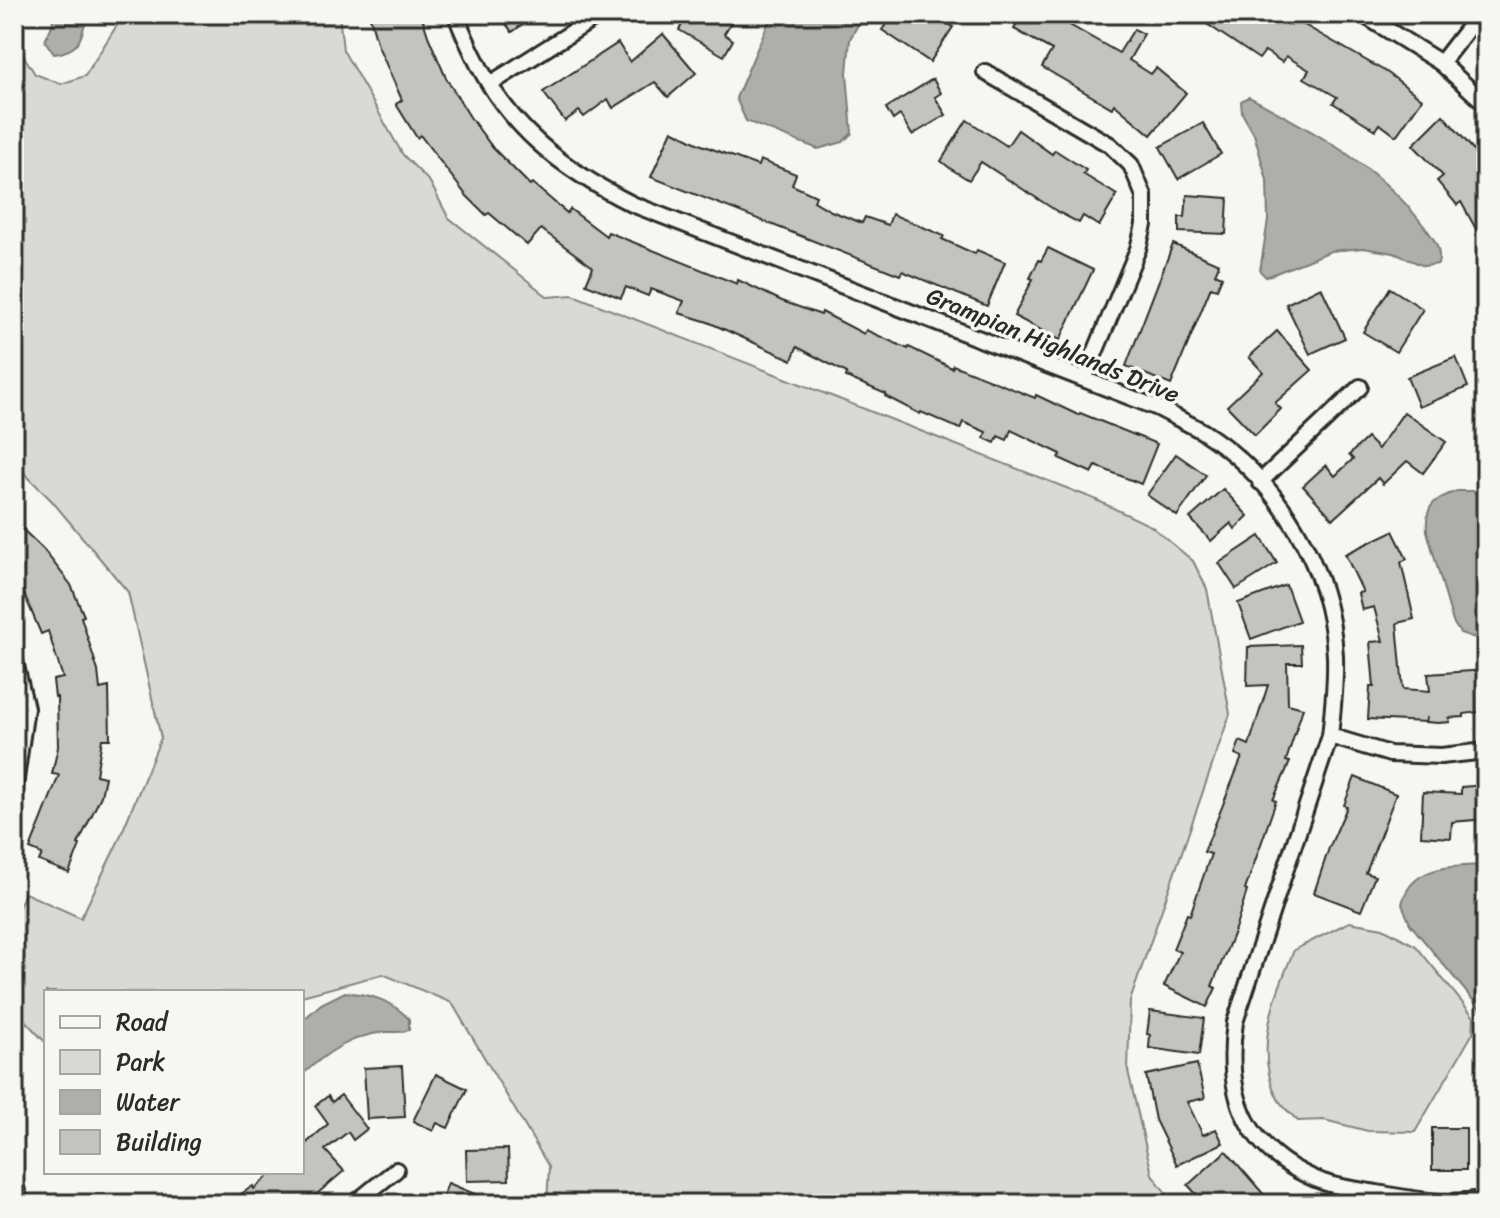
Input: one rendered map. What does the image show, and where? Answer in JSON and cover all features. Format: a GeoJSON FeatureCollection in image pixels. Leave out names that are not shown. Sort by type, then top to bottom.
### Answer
{"type":"FeatureCollection","features":[{"type":"Feature","properties":{"kind":"street","name":"Grampian Highlands Drive"},"geometry":{"type":"LineString","coordinates":[[456,14],[479,66],[501,103],[532,138],[590,183],[618,197],[1158,408],[1203,432],[1260,482],[1297,529],[1313,562],[1328,610],[1335,653],[1335,690],[1330,736],[1235,1022],[1230,1055],[1233,1085],[1244,1118],[1268,1148],[1289,1166],[1325,1183],[1430,1203],[1486,1198]]}},
{"type":"Feature","properties":{"kind":"street"},"geometry":{"type":"LineString","coordinates":[[490,84],[601,14]]}},
{"type":"Feature","properties":{"kind":"street"},"geometry":{"type":"LineString","coordinates":[[1362,14],[1441,63],[1486,104]]}},
{"type":"Feature","properties":{"kind":"street"},"geometry":{"type":"LineString","coordinates":[[1441,63],[1479,14]]}},
{"type":"Feature","properties":{"kind":"street"},"geometry":{"type":"LineString","coordinates":[[985,72],[1110,145],[1131,165],[1144,196],[1144,225],[1138,249],[1084,379]]}},
{"type":"Feature","properties":{"kind":"street"},"geometry":{"type":"LineString","coordinates":[[1260,482],[1360,387]]}},
{"type":"Feature","properties":{"kind":"street"},"geometry":{"type":"LineString","coordinates":[[14,657],[26,708],[14,793]]}},
{"type":"Feature","properties":{"kind":"street"},"geometry":{"type":"LineString","coordinates":[[1330,736],[1390,754],[1441,756],[1486,751]]}},
{"type":"Feature","properties":{"kind":"street"},"geometry":{"type":"LineString","coordinates":[[354,1204],[396,1170]]}},
{"type":"Feature","properties":{"kind":"green space"},"geometry":{"type":"Polygon","coordinates":[[[124,14],[339,14],[343,50],[403,155],[430,182],[448,217],[548,297],[573,295],[1092,498],[1151,526],[1193,561],[1207,589],[1230,714],[1130,1001],[1128,1071],[1152,1174],[1174,1204],[547,1204],[549,1167],[452,1003],[383,974],[304,995],[304,990],[44,990],[44,1041],[14,1009],[14,918],[25,893],[81,918],[118,842],[161,738],[128,592],[52,501],[14,463],[14,32],[20,50],[35,74],[61,84],[85,76],[124,14]]]}},
{"type":"Feature","properties":{"kind":"green space"},"geometry":{"type":"Polygon","coordinates":[[[1349,922],[1383,928],[1416,946],[1474,1017],[1473,1033],[1415,1132],[1368,1131],[1324,1120],[1298,1121],[1279,1100],[1270,1079],[1267,1060],[1269,1023],[1294,950],[1349,922]]]}},
{"type":"Feature","properties":{"kind":"water"},"geometry":{"type":"Polygon","coordinates":[[[52,14],[87,14],[79,42],[70,49],[54,54],[45,41],[53,23],[52,14]]]}},
{"type":"Feature","properties":{"kind":"water"},"geometry":{"type":"Polygon","coordinates":[[[772,14],[864,14],[850,39],[847,73],[852,133],[843,142],[818,149],[746,121],[736,98],[772,14]]]}},
{"type":"Feature","properties":{"kind":"water"},"geometry":{"type":"Polygon","coordinates":[[[1249,97],[1319,136],[1383,182],[1431,236],[1439,252],[1438,264],[1424,266],[1394,253],[1363,248],[1331,251],[1266,277],[1260,271],[1268,220],[1267,180],[1254,134],[1242,113],[1241,101],[1249,97]]]}},
{"type":"Feature","properties":{"kind":"water"},"geometry":{"type":"Polygon","coordinates":[[[1457,491],[1473,491],[1486,507],[1486,632],[1475,638],[1460,633],[1453,622],[1427,531],[1428,515],[1433,504],[1457,491]]]}},
{"type":"Feature","properties":{"kind":"water"},"geometry":{"type":"Polygon","coordinates":[[[1486,865],[1486,1016],[1410,924],[1402,904],[1414,881],[1424,875],[1447,868],[1486,865]]]}},
{"type":"Feature","properties":{"kind":"water"},"geometry":{"type":"Polygon","coordinates":[[[345,992],[372,997],[387,1002],[409,1019],[409,1030],[360,1037],[330,1053],[304,1073],[304,1019],[321,1004],[345,992]]]}},
{"type":"Feature","properties":{"kind":"building"},"geometry":{"type":"Polygon","coordinates":[[[369,14],[421,14],[446,78],[470,117],[493,148],[530,185],[532,183],[567,213],[570,209],[606,236],[608,232],[737,284],[738,280],[782,301],[821,315],[822,312],[864,334],[866,330],[952,368],[953,365],[1035,398],[1036,395],[1078,415],[1080,413],[1157,444],[1141,484],[1096,466],[1092,473],[1011,430],[1007,440],[998,436],[995,443],[984,438],[986,432],[963,422],[960,429],[920,414],[886,394],[846,377],[847,373],[797,347],[792,360],[708,322],[679,313],[684,301],[651,289],[648,296],[626,287],[621,298],[586,284],[593,267],[541,229],[527,245],[489,213],[486,215],[466,195],[420,135],[417,138],[396,104],[402,100],[378,46],[369,14]]]}},
{"type":"Feature","properties":{"kind":"building"},"geometry":{"type":"Polygon","coordinates":[[[499,14],[537,14],[512,32],[499,14]]]}},
{"type":"Feature","properties":{"kind":"building"},"geometry":{"type":"Polygon","coordinates":[[[688,14],[720,14],[732,21],[724,34],[733,40],[724,56],[679,30],[688,14]]]}},
{"type":"Feature","properties":{"kind":"building"},"geometry":{"type":"Polygon","coordinates":[[[893,14],[931,14],[953,27],[930,62],[882,30],[893,14]]]}},
{"type":"Feature","properties":{"kind":"building"},"geometry":{"type":"Polygon","coordinates":[[[1022,14],[1050,14],[1119,53],[1134,29],[1144,34],[1129,60],[1151,74],[1156,68],[1186,93],[1151,135],[1114,104],[1112,108],[1042,67],[1052,50],[1014,29],[1022,14]]]}},
{"type":"Feature","properties":{"kind":"building"},"geometry":{"type":"Polygon","coordinates":[[[1192,14],[1285,14],[1388,73],[1422,99],[1396,136],[1380,124],[1376,130],[1333,103],[1337,97],[1304,78],[1309,70],[1286,56],[1282,62],[1265,51],[1259,59],[1192,14]]]}},
{"type":"Feature","properties":{"kind":"building"},"geometry":{"type":"Polygon","coordinates":[[[663,34],[696,73],[668,97],[655,82],[613,108],[608,99],[584,117],[579,111],[565,121],[543,92],[618,43],[630,62],[663,34]]]}},
{"type":"Feature","properties":{"kind":"building"},"geometry":{"type":"Polygon","coordinates":[[[933,79],[941,93],[935,97],[946,115],[912,135],[900,115],[893,120],[886,108],[933,79]]]}},
{"type":"Feature","properties":{"kind":"building"},"geometry":{"type":"Polygon","coordinates":[[[1443,115],[1486,164],[1486,247],[1461,202],[1457,205],[1437,181],[1443,176],[1413,145],[1443,115]]]}},
{"type":"Feature","properties":{"kind":"building"},"geometry":{"type":"Polygon","coordinates":[[[967,120],[1007,146],[1018,130],[1052,154],[1055,150],[1086,170],[1083,174],[1117,195],[1099,226],[1083,216],[1079,223],[1058,212],[981,162],[969,180],[941,161],[967,120]]]}},
{"type":"Feature","properties":{"kind":"building"},"geometry":{"type":"Polygon","coordinates":[[[1203,123],[1221,154],[1178,179],[1160,147],[1203,123]]]}},
{"type":"Feature","properties":{"kind":"building"},"geometry":{"type":"Polygon","coordinates":[[[672,130],[699,144],[758,166],[760,160],[796,174],[792,185],[816,196],[814,201],[831,211],[862,223],[865,217],[888,225],[892,214],[944,236],[942,239],[975,254],[977,250],[1005,262],[987,306],[651,177],[672,130]]]}},
{"type":"Feature","properties":{"kind":"building"},"geometry":{"type":"Polygon","coordinates":[[[1187,195],[1228,198],[1226,234],[1179,232],[1179,217],[1185,217],[1187,195]]]}},
{"type":"Feature","properties":{"kind":"building"},"geometry":{"type":"Polygon","coordinates":[[[1173,244],[1219,264],[1215,274],[1222,277],[1217,289],[1211,287],[1171,385],[1126,366],[1173,244]]]}},
{"type":"Feature","properties":{"kind":"building"},"geometry":{"type":"Polygon","coordinates":[[[1048,248],[1093,270],[1060,340],[1014,316],[1039,260],[1048,248]]]}},
{"type":"Feature","properties":{"kind":"building"},"geometry":{"type":"Polygon","coordinates":[[[1321,287],[1345,338],[1310,354],[1286,304],[1321,287]]]}},
{"type":"Feature","properties":{"kind":"building"},"geometry":{"type":"Polygon","coordinates":[[[1390,288],[1423,309],[1396,352],[1363,332],[1390,288]]]}},
{"type":"Feature","properties":{"kind":"building"},"geometry":{"type":"Polygon","coordinates":[[[1277,331],[1312,370],[1275,403],[1281,409],[1255,435],[1227,406],[1263,372],[1249,357],[1277,331]]]}},
{"type":"Feature","properties":{"kind":"building"},"geometry":{"type":"Polygon","coordinates":[[[1456,357],[1468,387],[1419,407],[1407,377],[1456,357]]]}},
{"type":"Feature","properties":{"kind":"building"},"geometry":{"type":"Polygon","coordinates":[[[1404,412],[1446,442],[1423,473],[1407,461],[1383,484],[1378,478],[1333,519],[1303,486],[1326,465],[1335,476],[1353,459],[1349,455],[1367,438],[1378,449],[1404,412]]]}},
{"type":"Feature","properties":{"kind":"building"},"geometry":{"type":"Polygon","coordinates":[[[1176,454],[1206,475],[1177,516],[1147,495],[1176,454]]]}},
{"type":"Feature","properties":{"kind":"building"},"geometry":{"type":"Polygon","coordinates":[[[1223,489],[1248,516],[1235,529],[1231,523],[1211,541],[1190,518],[1223,489]]]}},
{"type":"Feature","properties":{"kind":"building"},"geometry":{"type":"Polygon","coordinates":[[[14,521],[43,549],[71,585],[84,616],[81,617],[98,671],[100,689],[109,687],[110,739],[102,739],[96,775],[105,777],[101,796],[78,844],[69,873],[39,861],[42,854],[30,849],[59,775],[52,774],[58,747],[57,697],[53,680],[63,678],[48,631],[41,634],[20,584],[14,589],[14,521]]]}},
{"type":"Feature","properties":{"kind":"building"},"geometry":{"type":"Polygon","coordinates":[[[1393,531],[1407,559],[1401,562],[1414,619],[1397,623],[1403,689],[1430,691],[1428,674],[1486,670],[1486,711],[1464,714],[1464,717],[1449,718],[1450,722],[1438,723],[1426,722],[1427,717],[1425,722],[1368,719],[1370,687],[1374,687],[1370,642],[1383,641],[1374,607],[1362,610],[1358,593],[1363,592],[1345,554],[1393,531]]]}},
{"type":"Feature","properties":{"kind":"building"},"geometry":{"type":"Polygon","coordinates":[[[1260,536],[1277,563],[1236,589],[1219,563],[1260,536]]]}},
{"type":"Feature","properties":{"kind":"building"},"geometry":{"type":"Polygon","coordinates":[[[1286,585],[1299,621],[1251,639],[1238,603],[1286,585]]]}},
{"type":"Feature","properties":{"kind":"building"},"geometry":{"type":"Polygon","coordinates":[[[1301,645],[1302,663],[1287,663],[1288,704],[1303,708],[1286,761],[1290,762],[1273,800],[1276,801],[1234,932],[1212,986],[1216,988],[1207,1007],[1164,986],[1180,952],[1173,949],[1187,914],[1190,915],[1211,854],[1204,852],[1242,757],[1235,754],[1240,741],[1249,745],[1268,685],[1247,686],[1248,647],[1301,645]]]}},
{"type":"Feature","properties":{"kind":"building"},"geometry":{"type":"Polygon","coordinates":[[[1355,777],[1396,794],[1366,873],[1375,876],[1361,911],[1314,893],[1347,807],[1344,805],[1355,777]]]}},
{"type":"Feature","properties":{"kind":"building"},"geometry":{"type":"Polygon","coordinates":[[[1486,785],[1486,819],[1452,822],[1451,838],[1421,836],[1423,792],[1461,794],[1461,787],[1486,785]]]}},
{"type":"Feature","properties":{"kind":"building"},"geometry":{"type":"Polygon","coordinates":[[[1150,1011],[1204,1018],[1199,1055],[1149,1048],[1150,1011]]]}},
{"type":"Feature","properties":{"kind":"building"},"geometry":{"type":"Polygon","coordinates":[[[1197,1064],[1205,1098],[1187,1102],[1203,1135],[1216,1129],[1223,1143],[1177,1165],[1155,1120],[1146,1075],[1197,1064]]]}},
{"type":"Feature","properties":{"kind":"building"},"geometry":{"type":"Polygon","coordinates":[[[402,1066],[405,1117],[367,1119],[364,1068],[402,1066]]]}},
{"type":"Feature","properties":{"kind":"building"},"geometry":{"type":"Polygon","coordinates":[[[436,1074],[467,1089],[448,1128],[437,1123],[433,1131],[413,1121],[436,1074]]]}},
{"type":"Feature","properties":{"kind":"building"},"geometry":{"type":"Polygon","coordinates":[[[341,1095],[367,1129],[353,1140],[348,1132],[325,1150],[344,1171],[305,1204],[226,1204],[253,1186],[254,1189],[271,1174],[304,1174],[304,1145],[328,1124],[315,1106],[328,1096],[332,1102],[341,1095]]]}},
{"type":"Feature","properties":{"kind":"building"},"geometry":{"type":"Polygon","coordinates":[[[1432,1128],[1466,1128],[1466,1170],[1432,1170],[1432,1128]]]}},
{"type":"Feature","properties":{"kind":"building"},"geometry":{"type":"Polygon","coordinates":[[[508,1149],[509,1180],[467,1181],[466,1150],[508,1149]]]}},
{"type":"Feature","properties":{"kind":"building"},"geometry":{"type":"Polygon","coordinates":[[[1226,1151],[1272,1204],[1205,1204],[1188,1185],[1226,1151]]]}},
{"type":"Feature","properties":{"kind":"building"},"geometry":{"type":"Polygon","coordinates":[[[16,1161],[31,1204],[14,1204],[16,1161]]]}},
{"type":"Feature","properties":{"kind":"building"},"geometry":{"type":"Polygon","coordinates":[[[448,1183],[499,1204],[440,1204],[448,1183]]]}}]}
